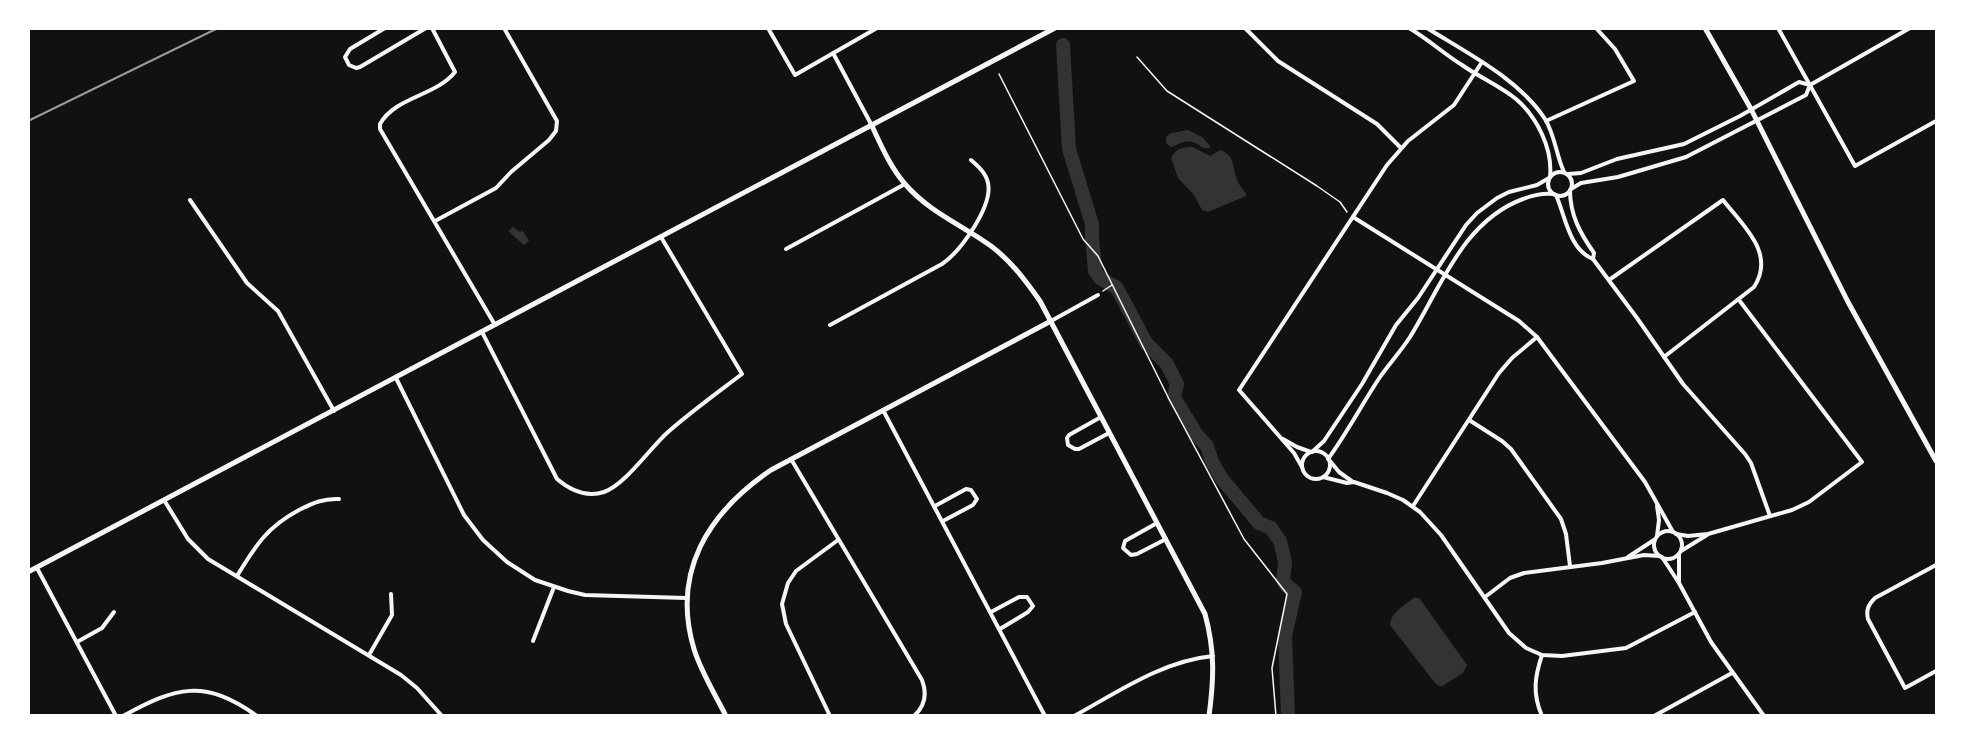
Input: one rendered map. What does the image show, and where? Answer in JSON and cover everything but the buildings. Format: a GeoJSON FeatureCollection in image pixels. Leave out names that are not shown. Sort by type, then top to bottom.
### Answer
{"type":"FeatureCollection","features":[{"type":"Feature","properties":{"kind":"street"},"geometry":{"type":"LineString","coordinates":[[385,28],[350,49],[345,57],[349,65],[360,67],[426,28]]}},
{"type":"Feature","properties":{"kind":"street"},"geometry":{"type":"LineString","coordinates":[[432,28],[455,72],[442,84],[387,115],[380,124],[390,146],[495,325]]}},
{"type":"Feature","properties":{"kind":"street"},"geometry":{"type":"LineString","coordinates":[[435,221],[496,188],[556,131],[557,121],[504,28]]}},
{"type":"Feature","properties":{"kind":"street"},"geometry":{"type":"LineString","coordinates":[[768,28],[795,75],[877,28]]}},
{"type":"Feature","properties":{"kind":"street"},"geometry":{"type":"LineString","coordinates":[[28,572],[1055,28]]}},
{"type":"Feature","properties":{"kind":"street"},"geometry":{"type":"LineString","coordinates":[[1245,28],[1278,61],[1377,124],[1401,148]]}},
{"type":"Feature","properties":{"kind":"street"},"geometry":{"type":"LineString","coordinates":[[1409,28],[1475,74],[1504,90],[1518,100],[1528,112],[1545,142],[1551,168],[1549,189],[1555,195],[1574,241],[1585,256],[1593,259],[1683,384],[1745,454],[1756,475],[1770,516]]}},
{"type":"Feature","properties":{"kind":"street"},"geometry":{"type":"LineString","coordinates":[[1427,28],[1482,62],[1525,95],[1546,121],[1566,173],[1572,181],[1570,201],[1575,221],[1581,236],[1594,253],[1593,259]]}},
{"type":"Feature","properties":{"kind":"street"},"geometry":{"type":"LineString","coordinates":[[1546,121],[1635,81],[1615,49],[1596,28]]}},
{"type":"Feature","properties":{"kind":"street"},"geometry":{"type":"LineString","coordinates":[[1705,28],[1758,121],[1848,302],[1936,461]]}},
{"type":"Feature","properties":{"kind":"street"},"geometry":{"type":"LineString","coordinates":[[1778,28],[1856,166],[1936,121]]}},
{"type":"Feature","properties":{"kind":"street"},"geometry":{"type":"LineString","coordinates":[[1482,62],[1454,105],[1401,148],[1380,175],[1239,390],[1282,438],[1310,478],[1319,479],[1329,470],[1329,460],[1379,378],[1408,340],[1446,274],[1476,231],[1496,212],[1529,196],[1543,193],[1562,196],[1581,183],[1618,177],[1686,157],[1806,94],[1810,85],[1910,28]]}},
{"type":"Feature","properties":{"kind":"street"},"geometry":{"type":"LineString","coordinates":[[833,53],[872,124],[885,153],[905,184],[940,214],[994,248],[1019,272],[1040,301],[1205,614],[1213,656],[1209,716]]}},
{"type":"Feature","properties":{"kind":"street"},"geometry":{"type":"LineString","coordinates":[[1302,466],[1304,458],[1324,441],[1370,372],[1396,325],[1418,298],[1466,225],[1489,203],[1509,192],[1537,185],[1556,172],[1581,173],[1617,159],[1684,144],[1799,82],[1810,85]]}},
{"type":"Feature","properties":{"kind":"street"},"geometry":{"type":"LineString","coordinates":[[830,324],[942,264],[957,252],[985,205],[988,190],[985,175],[971,160]]}},
{"type":"Feature","properties":{"kind":"street"},"geometry":{"type":"LineString","coordinates":[[786,249],[905,184]]}},
{"type":"Feature","properties":{"kind":"street"},"geometry":{"type":"LineString","coordinates":[[190,200],[242,276],[253,289],[272,304],[282,317],[334,411]]}},
{"type":"Feature","properties":{"kind":"street"},"geometry":{"type":"LineString","coordinates":[[1609,280],[1723,200],[1761,252],[1760,276],[1754,287],[1664,357]]}},
{"type":"Feature","properties":{"kind":"street"},"geometry":{"type":"LineString","coordinates":[[1353,217],[1519,321],[1537,337],[1645,482],[1682,544],[1679,552],[1679,583]]}},
{"type":"Feature","properties":{"kind":"street"},"geometry":{"type":"LineString","coordinates":[[482,332],[557,479],[570,489],[585,494],[612,489],[667,433],[742,374],[661,237]]}},
{"type":"Feature","properties":{"kind":"street"},"geometry":{"type":"LineString","coordinates":[[726,716],[695,651],[687,619],[686,598],[692,566],[700,545],[718,517],[760,477],[1098,295]]}},
{"type":"Feature","properties":{"kind":"street"},"geometry":{"type":"LineString","coordinates":[[1627,557],[1665,531],[1688,536],[1708,534],[1792,510],[1809,502],[1862,462],[1739,300]]}},
{"type":"Feature","properties":{"kind":"street"},"geometry":{"type":"LineString","coordinates":[[1413,506],[1505,365],[1537,337]]}},
{"type":"Feature","properties":{"kind":"street"},"geometry":{"type":"LineString","coordinates":[[395,377],[458,505],[474,530],[507,562],[535,580],[577,593],[601,597],[686,598]]}},
{"type":"Feature","properties":{"kind":"street"},"geometry":{"type":"LineString","coordinates":[[883,410],[1046,716]]}},
{"type":"Feature","properties":{"kind":"street"},"geometry":{"type":"LineString","coordinates":[[1101,417],[1069,435],[1068,445],[1075,450],[1079,449],[1109,433]]}},
{"type":"Feature","properties":{"kind":"street"},"geometry":{"type":"LineString","coordinates":[[1469,420],[1511,449],[1557,512],[1566,534],[1570,566]]}},
{"type":"Feature","properties":{"kind":"street"},"geometry":{"type":"LineString","coordinates":[[1282,438],[1297,447],[1311,452],[1320,452],[1339,472],[1354,482],[1387,493],[1413,506],[1434,525],[1514,638],[1526,648],[1542,654],[1562,656],[1626,648],[1695,612]]}},
{"type":"Feature","properties":{"kind":"street"},"geometry":{"type":"LineString","coordinates":[[791,459],[922,680],[926,691],[925,699],[919,712],[914,716]]}},
{"type":"Feature","properties":{"kind":"street"},"geometry":{"type":"LineString","coordinates":[[1323,477],[1347,483],[1354,482]]}},
{"type":"Feature","properties":{"kind":"street"},"geometry":{"type":"LineString","coordinates":[[935,506],[966,489],[976,495],[977,499],[973,505],[943,521]]}},
{"type":"Feature","properties":{"kind":"street"},"geometry":{"type":"LineString","coordinates":[[237,576],[256,544],[274,525],[312,503],[328,498],[339,499]]}},
{"type":"Feature","properties":{"kind":"street"},"geometry":{"type":"LineString","coordinates":[[164,500],[181,530],[208,559],[369,654],[417,688],[442,716]]}},
{"type":"Feature","properties":{"kind":"street"},"geometry":{"type":"LineString","coordinates":[[1657,505],[1659,519],[1655,548],[1679,583],[1711,642],[1764,716]]}},
{"type":"Feature","properties":{"kind":"street"},"geometry":{"type":"LineString","coordinates":[[1157,523],[1125,542],[1123,548],[1131,555],[1137,554],[1166,539]]}},
{"type":"Feature","properties":{"kind":"street"},"geometry":{"type":"LineString","coordinates":[[1485,597],[1517,575],[1602,563],[1627,557],[1671,558],[1708,534]]}},
{"type":"Feature","properties":{"kind":"street"},"geometry":{"type":"LineString","coordinates":[[830,716],[786,624],[782,604],[788,583],[796,571],[838,540]]}},
{"type":"Feature","properties":{"kind":"street"},"geometry":{"type":"LineString","coordinates":[[1936,565],[1875,598],[1868,607],[1867,613],[1868,619],[1905,687],[1936,671]]}},
{"type":"Feature","properties":{"kind":"street"},"geometry":{"type":"LineString","coordinates":[[36,568],[116,716]]}},
{"type":"Feature","properties":{"kind":"street"},"geometry":{"type":"LineString","coordinates":[[533,641],[554,587]]}},
{"type":"Feature","properties":{"kind":"street"},"geometry":{"type":"LineString","coordinates":[[369,654],[392,615],[391,594]]}},
{"type":"Feature","properties":{"kind":"street"},"geometry":{"type":"LineString","coordinates":[[991,612],[1019,597],[1027,597],[1032,602],[1028,612],[1000,629]]}},
{"type":"Feature","properties":{"kind":"street"},"geometry":{"type":"LineString","coordinates":[[77,642],[102,628],[114,612]]}},
{"type":"Feature","properties":{"kind":"street"},"geometry":{"type":"LineString","coordinates":[[1542,654],[1534,688],[1542,716]]}},
{"type":"Feature","properties":{"kind":"street"},"geometry":{"type":"LineString","coordinates":[[1074,716],[1160,669],[1186,660],[1213,656]]}},
{"type":"Feature","properties":{"kind":"street"},"geometry":{"type":"LineString","coordinates":[[1654,716],[1732,673]]}},
{"type":"Feature","properties":{"kind":"street"},"geometry":{"type":"LineString","coordinates":[[123,716],[153,699],[166,694],[188,691],[211,692],[224,696],[257,716]]}},
{"type":"Feature","properties":{"kind":"path"},"geometry":{"type":"LineString","coordinates":[[1137,57],[1167,91],[1317,186],[1340,202],[1347,212]]}},
{"type":"Feature","properties":{"kind":"path"},"geometry":{"type":"LineString","coordinates":[[999,74],[1083,239],[1098,256],[1169,399],[1244,539],[1287,594],[1272,668],[1276,716]]}},
{"type":"Feature","properties":{"kind":"path"},"geometry":{"type":"LineString","coordinates":[[1098,295],[1112,285]]}},
{"type":"Feature","properties":{"kind":"shaded area"},"geometry":{"type":"Polygon","coordinates":[[[1188,130],[1202,137],[1211,147],[1203,148],[1195,143],[1184,142],[1171,147],[1166,143],[1166,137],[1171,133],[1188,130]]]}},
{"type":"Feature","properties":{"kind":"shaded area"},"geometry":{"type":"Polygon","coordinates":[[[1193,147],[1210,156],[1220,150],[1225,152],[1232,161],[1237,180],[1246,196],[1208,212],[1202,210],[1194,195],[1178,178],[1171,158],[1178,150],[1193,147]]]}},
{"type":"Feature","properties":{"kind":"shaded area"},"geometry":{"type":"Polygon","coordinates":[[[513,227],[520,232],[522,230],[529,241],[524,245],[508,231],[513,227]]]}},
{"type":"Feature","properties":{"kind":"shaded area"},"geometry":{"type":"Polygon","coordinates":[[[1415,597],[1420,599],[1467,665],[1463,673],[1442,686],[1435,683],[1390,625],[1393,616],[1415,597]]]}},
{"type":"Feature","properties":{"kind":"waterway"},"geometry":{"type":"LineString","coordinates":[[1063,45],[1069,149],[1092,224],[1095,271],[1100,278],[1117,288],[1146,343],[1167,364],[1177,384],[1174,397],[1196,434],[1207,446],[1212,462],[1222,479],[1259,523],[1271,528],[1280,541],[1285,562],[1283,580],[1295,592],[1285,636],[1288,716]]}},
{"type":"Feature","properties":{"kind":"railway"},"geometry":{"type":"LineString","coordinates":[[28,121],[218,28]]}}]}
